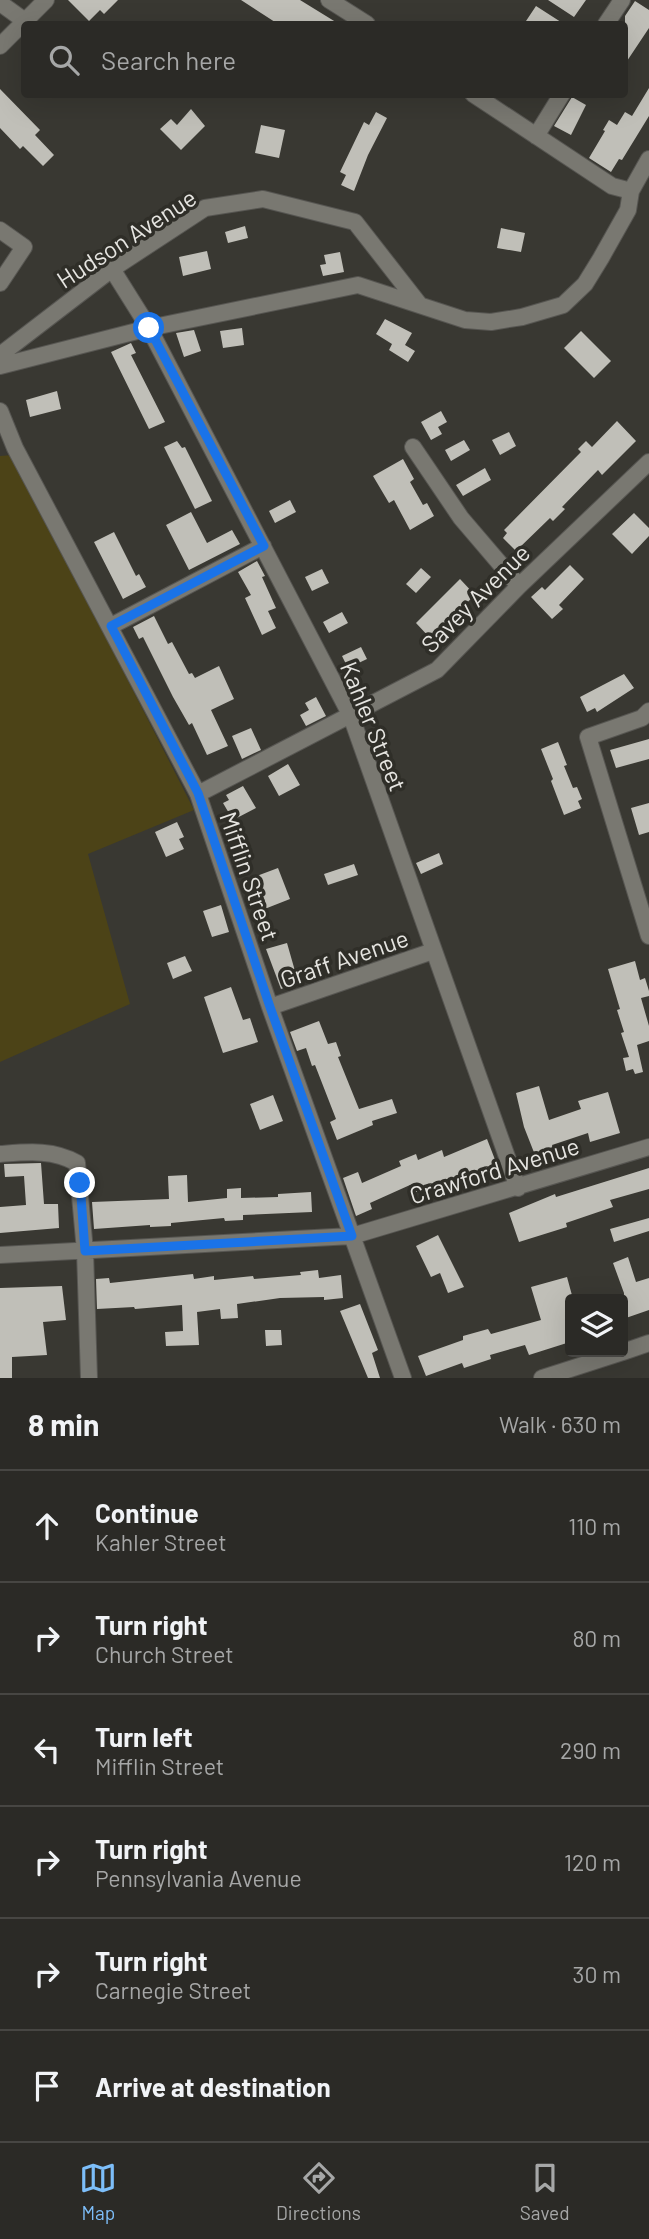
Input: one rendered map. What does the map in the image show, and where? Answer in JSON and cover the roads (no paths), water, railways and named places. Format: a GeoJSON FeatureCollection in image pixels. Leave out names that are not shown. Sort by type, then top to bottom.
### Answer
{"type":"FeatureCollection","features":[{"type":"Feature","properties":{"kind":"street"},"geometry":{"type":"LineString","coordinates":[[0,4],[24,21],[46,0]]}},
{"type":"Feature","properties":{"kind":"street"},"geometry":{"type":"LineString","coordinates":[[329,0],[362,21]]}},
{"type":"Feature","properties":{"kind":"street"},"geometry":{"type":"LineString","coordinates":[[608,21],[622,0]]}},
{"type":"Feature","properties":{"kind":"street"},"geometry":{"type":"LineString","coordinates":[[0,46],[21,24]]}},
{"type":"Feature","properties":{"kind":"street"},"geometry":{"type":"LineString","coordinates":[[479,98],[612,186],[631,191]]}},
{"type":"Feature","properties":{"kind":"street"},"geometry":{"type":"LineString","coordinates":[[536,136],[560,98]]}},
{"type":"Feature","properties":{"kind":"street"},"geometry":{"type":"LineString","coordinates":[[0,366],[149,328],[358,285],[465,320],[491,322],[522,317],[563,305],[585,284],[601,258],[628,210],[631,191],[649,159]]}},
{"type":"Feature","properties":{"kind":"street","name":"Hudson Avenue"},"geometry":{"type":"LineString","coordinates":[[0,355],[112,269],[205,208],[264,199],[355,222],[419,304]]}},
{"type":"Feature","properties":{"kind":"street"},"geometry":{"type":"LineString","coordinates":[[0,230],[24,247],[0,283]]}},
{"type":"Feature","properties":{"kind":"street","name":"Kahler Street"},"geometry":{"type":"LineString","coordinates":[[112,269],[149,328],[351,716],[518,1188]]}},
{"type":"Feature","properties":{"kind":"street","name":"Mifflin Street"},"geometry":{"type":"LineString","coordinates":[[0,411],[15,448],[198,793],[270,1007],[403,1378]]}},
{"type":"Feature","properties":{"kind":"street"},"geometry":{"type":"LineString","coordinates":[[413,447],[461,518],[519,586]]}},
{"type":"Feature","properties":{"kind":"street","name":"Savey Avenue"},"geometry":{"type":"LineString","coordinates":[[198,793],[437,670],[519,586],[649,462]]}},
{"type":"Feature","properties":{"kind":"street"},"geometry":{"type":"LineString","coordinates":[[111,626],[264,546]]}},
{"type":"Feature","properties":{"kind":"street"},"geometry":{"type":"LineString","coordinates":[[649,711],[642,718],[588,737],[649,936]]}},
{"type":"Feature","properties":{"kind":"street","name":"Graff Avenue"},"geometry":{"type":"LineString","coordinates":[[270,1007],[433,951]]}},
{"type":"Feature","properties":{"kind":"street","name":"Crawford Avenue"},"geometry":{"type":"LineString","coordinates":[[0,1255],[352,1236],[649,1147]]}},
{"type":"Feature","properties":{"kind":"street"},"geometry":{"type":"LineString","coordinates":[[0,1154],[51,1153],[64,1155],[77,1163],[85,1251],[89,1378]]}},
{"type":"Feature","properties":{"kind":"street"},"geometry":{"type":"LineString","coordinates":[[628,1350],[649,1343]]}},
{"type":"Feature","properties":{"kind":"street"},"geometry":{"type":"LineString","coordinates":[[542,1378],[607,1357]]}}]}
